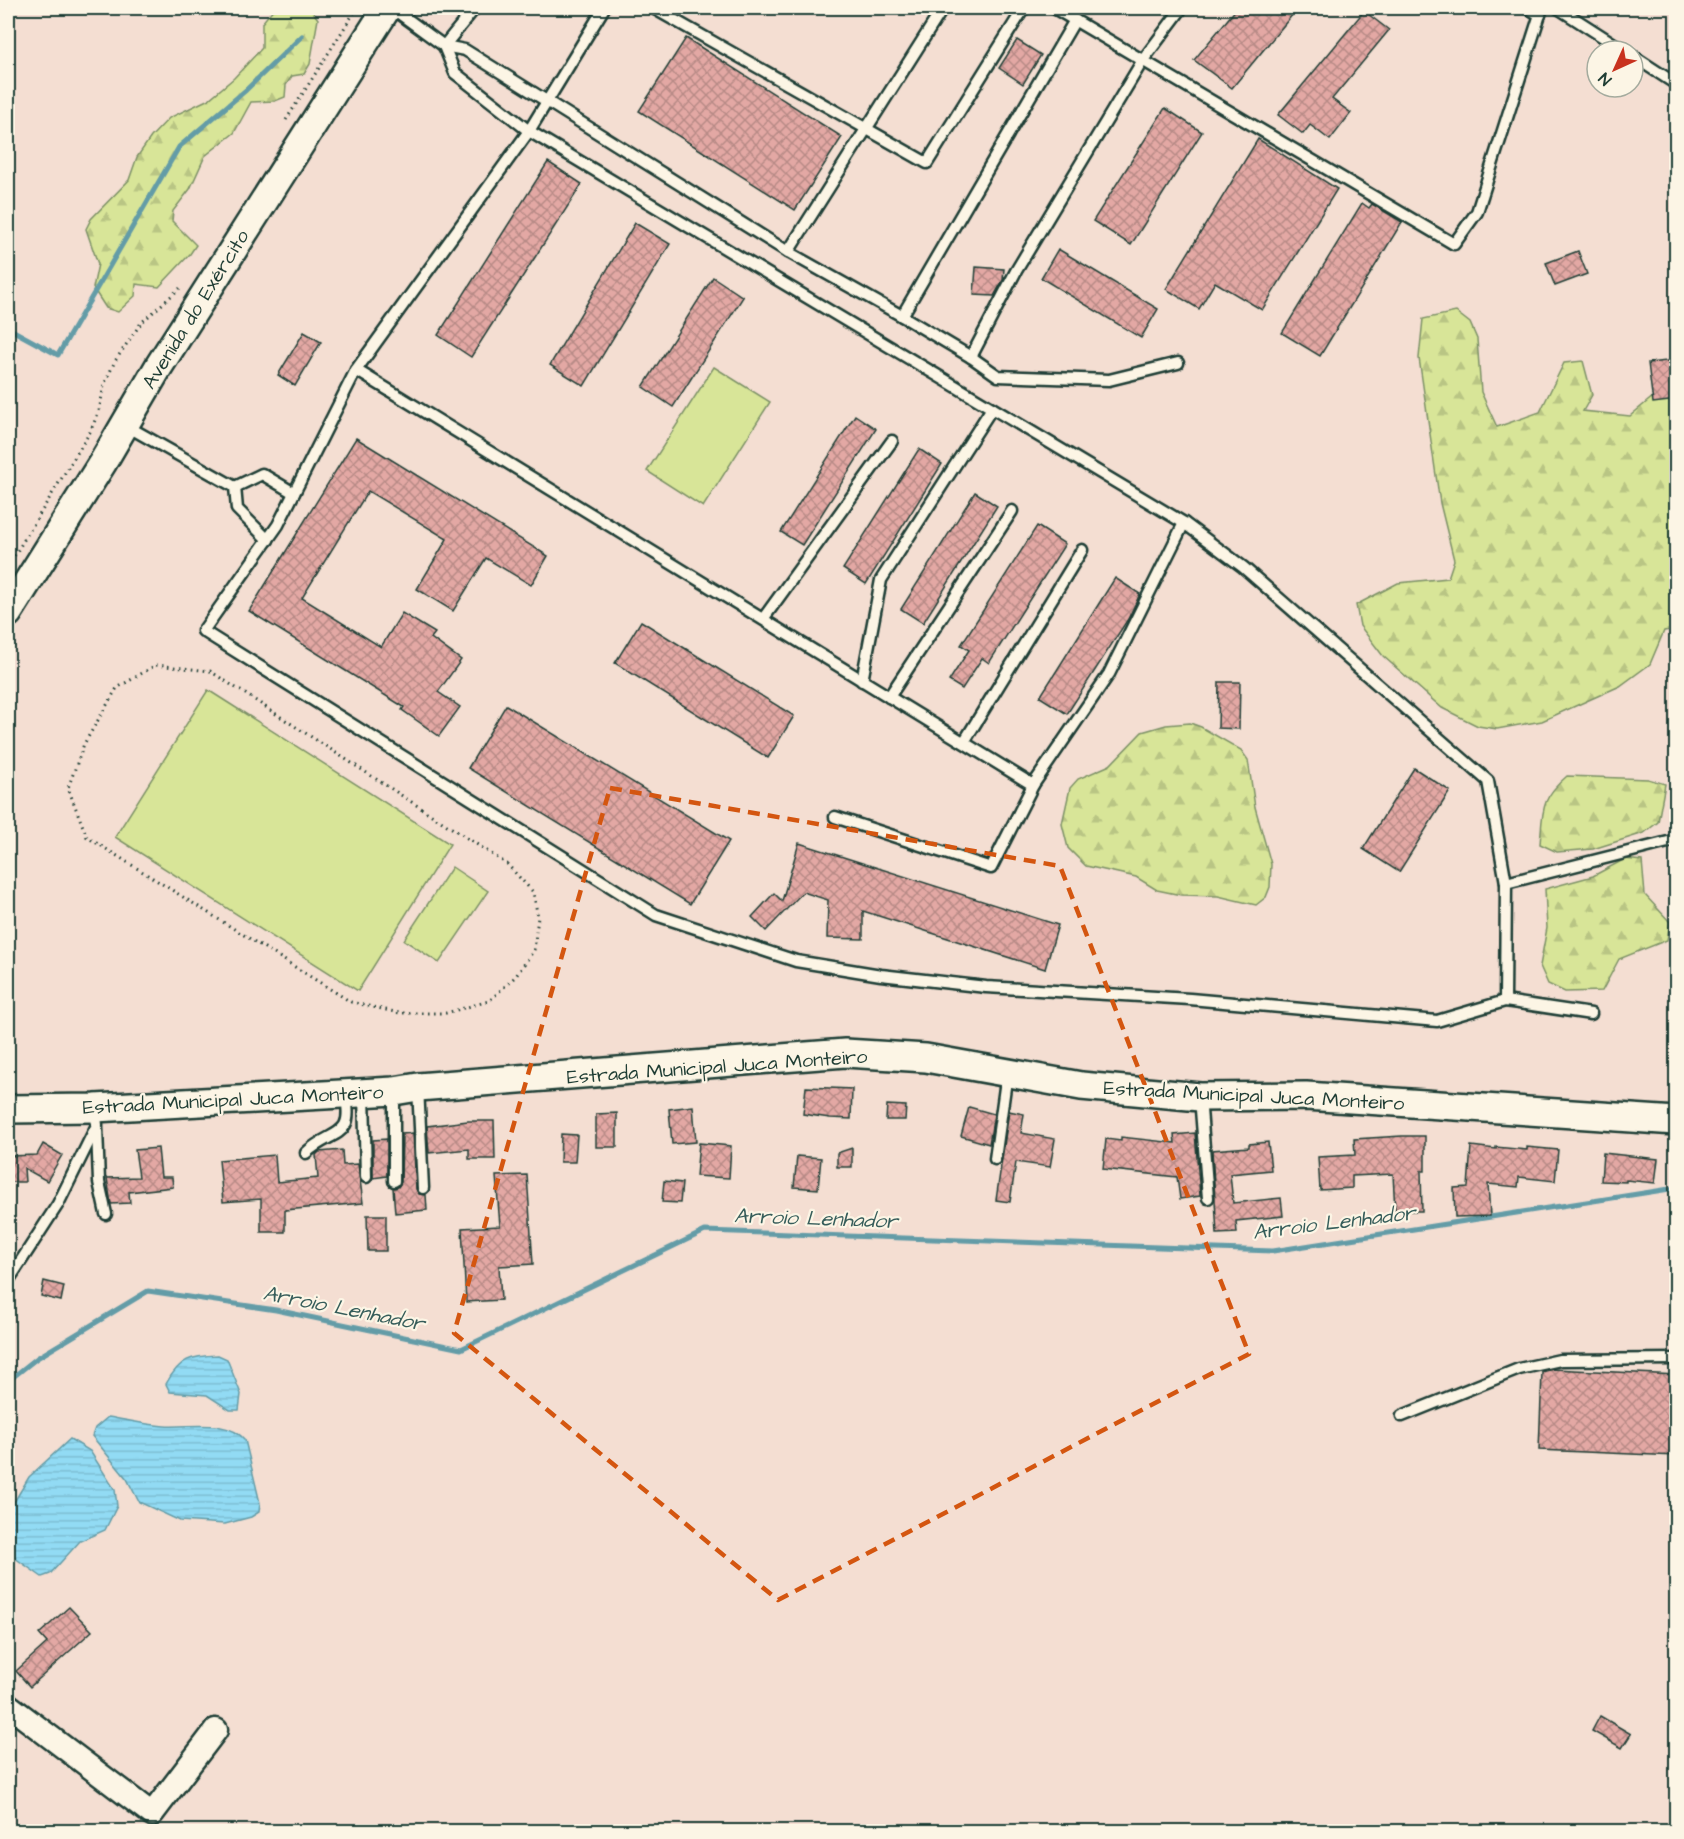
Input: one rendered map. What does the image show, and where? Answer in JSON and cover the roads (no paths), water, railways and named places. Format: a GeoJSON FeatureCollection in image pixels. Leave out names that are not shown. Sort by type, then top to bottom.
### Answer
{"type":"FeatureCollection","features":[{"type":"Feature","properties":{"kind":"street","name":"Avenida do Exército"},"geometry":{"type":"LineString","coordinates":[[8,613],[159,366],[387,8]]}},
{"type":"Feature","properties":{"kind":"street","name":"Estrada Municipal Juca Monteiro"},"geometry":{"type":"LineString","coordinates":[[8,1109],[96,1116],[845,1053],[926,1058],[1081,1086],[1200,1096],[1306,1096],[1677,1121]]}},
{"type":"Feature","properties":{"kind":"street"},"geometry":{"type":"LineString","coordinates":[[8,1705],[152,1814],[216,1730]]}},
{"type":"Feature","properties":{"kind":"lane"},"geometry":{"type":"LineString","coordinates":[[392,8],[444,46],[465,50],[788,252],[902,316],[971,357],[998,376],[1109,380],[1178,363]]}},
{"type":"Feature","properties":{"kind":"lane"},"geometry":{"type":"LineString","coordinates":[[444,46],[476,8]]}},
{"type":"Feature","properties":{"kind":"lane"},"geometry":{"type":"LineString","coordinates":[[604,8],[529,131],[356,370],[278,525],[203,631],[656,915],[796,961],[881,975],[986,987],[1190,999],[1437,1021],[1504,1000],[1591,1014]]}},
{"type":"Feature","properties":{"kind":"lane"},"geometry":{"type":"LineString","coordinates":[[653,8],[927,163],[1024,8]]}},
{"type":"Feature","properties":{"kind":"lane"},"geometry":{"type":"LineString","coordinates":[[788,252],[943,8]]}},
{"type":"Feature","properties":{"kind":"lane"},"geometry":{"type":"LineString","coordinates":[[1054,8],[1455,244],[1477,212],[1541,11],[1528,8]]}},
{"type":"Feature","properties":{"kind":"lane"},"geometry":{"type":"LineString","coordinates":[[971,357],[1016,272],[1143,60],[1182,8]]}},
{"type":"Feature","properties":{"kind":"lane"},"geometry":{"type":"LineString","coordinates":[[1558,8],[1606,39]]}},
{"type":"Feature","properties":{"kind":"lane"},"geometry":{"type":"LineString","coordinates":[[902,316],[1075,20]]}},
{"type":"Feature","properties":{"kind":"lane"},"geometry":{"type":"LineString","coordinates":[[444,46],[454,73],[529,131],[1184,523],[1243,567],[1488,781],[1506,883],[1504,1000]]}},
{"type":"Feature","properties":{"kind":"lane"},"geometry":{"type":"LineString","coordinates":[[1645,64],[1677,84]]}},
{"type":"Feature","properties":{"kind":"lane"},"geometry":{"type":"LineString","coordinates":[[356,370],[1033,785]]}},
{"type":"Feature","properties":{"kind":"lane"},"geometry":{"type":"LineString","coordinates":[[862,681],[881,580],[992,408]]}},
{"type":"Feature","properties":{"kind":"lane"},"geometry":{"type":"LineString","coordinates":[[125,425],[235,487]]}},
{"type":"Feature","properties":{"kind":"lane"},"geometry":{"type":"LineString","coordinates":[[763,619],[892,441]]}},
{"type":"Feature","properties":{"kind":"lane"},"geometry":{"type":"LineString","coordinates":[[235,487],[262,474],[294,492]]}},
{"type":"Feature","properties":{"kind":"lane"},"geometry":{"type":"LineString","coordinates":[[235,487],[237,509],[268,540]]}},
{"type":"Feature","properties":{"kind":"lane"},"geometry":{"type":"LineString","coordinates":[[889,697],[1011,511]]}},
{"type":"Feature","properties":{"kind":"lane"},"geometry":{"type":"LineString","coordinates":[[835,817],[991,868],[1033,785],[1109,674],[1184,523]]}},
{"type":"Feature","properties":{"kind":"lane"},"geometry":{"type":"LineString","coordinates":[[964,742],[1082,550]]}},
{"type":"Feature","properties":{"kind":"lane"},"geometry":{"type":"LineString","coordinates":[[1506,883],[1677,840]]}},
{"type":"Feature","properties":{"kind":"lane"},"geometry":{"type":"LineString","coordinates":[[994,1159],[1007,1073]]}},
{"type":"Feature","properties":{"kind":"lane"},"geometry":{"type":"LineString","coordinates":[[394,1181],[406,1089]]}},
{"type":"Feature","properties":{"kind":"lane"},"geometry":{"type":"LineString","coordinates":[[406,1089],[423,1188]]}},
{"type":"Feature","properties":{"kind":"lane"},"geometry":{"type":"LineString","coordinates":[[306,1154],[313,1147],[339,1132],[347,1122],[354,1093]]}},
{"type":"Feature","properties":{"kind":"lane"},"geometry":{"type":"LineString","coordinates":[[354,1093],[366,1177]]}},
{"type":"Feature","properties":{"kind":"lane"},"geometry":{"type":"LineString","coordinates":[[1200,1096],[1208,1198]]}},
{"type":"Feature","properties":{"kind":"lane"},"geometry":{"type":"LineString","coordinates":[[96,1116],[99,1182],[106,1214]]}},
{"type":"Feature","properties":{"kind":"lane"},"geometry":{"type":"LineString","coordinates":[[8,1281],[58,1204],[96,1116]]}},
{"type":"Feature","properties":{"kind":"lane"},"geometry":{"type":"LineString","coordinates":[[1402,1416],[1519,1369],[1560,1360],[1677,1359]]}},
{"type":"Feature","properties":{"kind":"water"},"geometry":{"type":"Polygon","coordinates":[[[218,1355],[227,1359],[241,1394],[239,1410],[230,1410],[207,1395],[170,1392],[166,1384],[181,1364],[200,1356],[218,1355]]]}},
{"type":"Feature","properties":{"kind":"water"},"geometry":{"type":"Polygon","coordinates":[[[108,1417],[157,1425],[218,1426],[237,1433],[245,1440],[260,1503],[259,1512],[251,1517],[225,1524],[180,1521],[139,1502],[127,1479],[92,1436],[95,1428],[108,1417]]]}},
{"type":"Feature","properties":{"kind":"water"},"geometry":{"type":"Polygon","coordinates":[[[70,1439],[90,1451],[115,1490],[117,1506],[105,1530],[80,1541],[50,1574],[42,1577],[8,1553],[8,1512],[29,1477],[70,1439]]]}},
{"type":"Feature","properties":{"kind":"waterway"},"geometry":{"type":"LineString","coordinates":[[8,328],[58,355],[179,147],[246,90],[302,36]]}},
{"type":"Feature","properties":{"kind":"waterway","name":"Arroio Lenhador"},"geometry":{"type":"LineString","coordinates":[[8,1381],[37,1358],[148,1291],[276,1310],[461,1349],[705,1231],[1273,1251],[1676,1188]]}}]}
